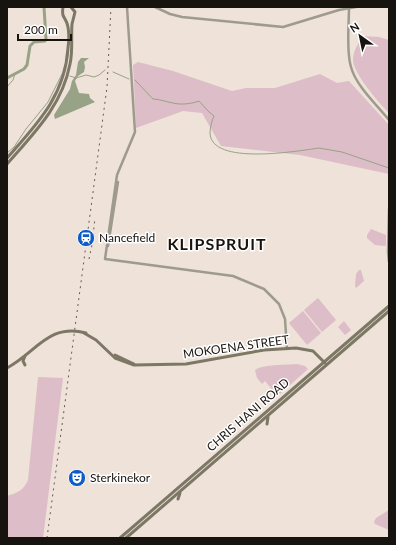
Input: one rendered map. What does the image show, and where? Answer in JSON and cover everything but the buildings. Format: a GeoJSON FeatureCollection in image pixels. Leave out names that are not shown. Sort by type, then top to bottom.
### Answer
{"type":"FeatureCollection","features":[{"type":"Feature","properties":{"kind":"main road"},"geometry":{"type":"LineString","coordinates":[[7,164],[44,122],[58,100],[66,82],[71,63],[75,11],[71,7]]}},
{"type":"Feature","properties":{"kind":"main road"},"geometry":{"type":"LineString","coordinates":[[7,158],[48,110],[58,91],[64,73],[68,50],[68,26],[62,15],[64,8]]}},
{"type":"Feature","properties":{"kind":"main road"},"geometry":{"type":"LineString","coordinates":[[64,19],[70,20],[74,17]]}},
{"type":"Feature","properties":{"kind":"main road","name":"CHRIS HANI ROAD"},"geometry":{"type":"LineString","coordinates":[[126,538],[270,413],[389,306]]}},
{"type":"Feature","properties":{"kind":"main road","name":"CHRIS HANI ROAD"},"geometry":{"type":"LineString","coordinates":[[120,538],[325,363],[389,311]]}},
{"type":"Feature","properties":{"kind":"main road","name":"MOKOENA STREET"},"geometry":{"type":"LineString","coordinates":[[7,368],[48,337],[61,332],[71,331],[87,334],[98,339],[116,355],[132,363],[142,365],[191,364],[264,350],[301,348],[312,350],[325,363]]}},
{"type":"Feature","properties":{"kind":"main road"},"geometry":{"type":"LineString","coordinates":[[24,365],[23,360],[28,353]]}},
{"type":"Feature","properties":{"kind":"main road"},"geometry":{"type":"LineString","coordinates":[[256,425],[267,424],[267,418],[270,413]]}},
{"type":"Feature","properties":{"kind":"main road"},"geometry":{"type":"LineString","coordinates":[[178,499],[182,489]]}},
{"type":"Feature","properties":{"kind":"street"},"geometry":{"type":"LineString","coordinates":[[127,7],[135,128],[134,135],[117,175],[106,259],[234,276],[264,289],[279,304],[285,319],[287,349]]}},
{"type":"Feature","properties":{"kind":"street"},"geometry":{"type":"LineString","coordinates":[[154,7],[170,14],[182,17],[280,26],[288,26],[356,7]]}},
{"type":"Feature","properties":{"kind":"street"},"geometry":{"type":"LineString","coordinates":[[348,8],[349,54],[351,68],[358,83],[389,120]]}},
{"type":"Feature","properties":{"kind":"street"},"geometry":{"type":"LineString","coordinates":[[389,209],[389,262]]}},
{"type":"Feature","properties":{"kind":"shaded area"},"geometry":{"type":"Polygon","coordinates":[[[363,36],[379,37],[389,40],[389,113],[361,79],[354,65],[354,53],[363,36]]]}},
{"type":"Feature","properties":{"kind":"shaded area"},"geometry":{"type":"Polygon","coordinates":[[[81,58],[89,58],[84,62],[84,72],[78,76],[75,81],[79,93],[89,94],[90,98],[95,102],[55,119],[54,115],[70,89],[72,81],[76,75],[78,62],[81,58]]]}},
{"type":"Feature","properties":{"kind":"shaded area"},"geometry":{"type":"Polygon","coordinates":[[[138,62],[173,71],[232,91],[246,88],[275,88],[320,74],[337,83],[349,81],[389,125],[389,174],[300,155],[221,146],[202,113],[183,111],[136,128],[133,65],[138,62]]]}},
{"type":"Feature","properties":{"kind":"shaded area"},"geometry":{"type":"Polygon","coordinates":[[[371,229],[386,235],[385,246],[375,245],[367,238],[367,235],[371,229]]]}},
{"type":"Feature","properties":{"kind":"shaded area"},"geometry":{"type":"Polygon","coordinates":[[[359,270],[361,270],[364,281],[356,288],[356,274],[359,270]]]}},
{"type":"Feature","properties":{"kind":"shaded area"},"geometry":{"type":"Polygon","coordinates":[[[318,298],[336,320],[322,332],[304,310],[318,298]]]}},
{"type":"Feature","properties":{"kind":"shaded area"},"geometry":{"type":"Polygon","coordinates":[[[303,311],[321,333],[307,345],[289,323],[303,311]]]}},
{"type":"Feature","properties":{"kind":"shaded area"},"geometry":{"type":"Polygon","coordinates":[[[344,321],[351,330],[345,335],[338,327],[344,321]]]}},
{"type":"Feature","properties":{"kind":"shaded area"},"geometry":{"type":"Polygon","coordinates":[[[297,364],[305,366],[308,369],[280,394],[277,392],[275,393],[265,381],[262,384],[257,378],[255,370],[269,366],[297,364]]]}},
{"type":"Feature","properties":{"kind":"shaded area"},"geometry":{"type":"Polygon","coordinates":[[[38,377],[63,378],[43,538],[7,538],[7,496],[20,491],[28,480],[38,377]]]}},
{"type":"Feature","properties":{"kind":"shaded area"},"geometry":{"type":"Polygon","coordinates":[[[389,510],[389,530],[375,524],[374,522],[376,518],[389,510]]]}},
{"type":"Feature","properties":{"kind":"waterway"},"geometry":{"type":"LineString","coordinates":[[7,78],[24,69],[27,65],[30,46],[34,42],[45,41],[44,7]]}},
{"type":"Feature","properties":{"kind":"waterway"},"geometry":{"type":"LineString","coordinates":[[70,76],[76,78],[86,75],[94,77],[105,70]]}},
{"type":"Feature","properties":{"kind":"waterway"},"geometry":{"type":"LineString","coordinates":[[113,72],[129,79]]}},
{"type":"Feature","properties":{"kind":"waterway"},"geometry":{"type":"LineString","coordinates":[[7,87],[13,80],[15,74]]}},
{"type":"Feature","properties":{"kind":"waterway"},"geometry":{"type":"LineString","coordinates":[[7,153],[14,147],[26,129],[48,102],[62,74]]}},
{"type":"Feature","properties":{"kind":"waterway"},"geometry":{"type":"LineString","coordinates":[[135,80],[153,99],[179,104],[199,101],[214,116],[210,133],[214,143],[224,150],[257,154],[293,152],[319,148],[342,152],[389,168]]}},
{"type":"Feature","properties":{"kind":"railway"},"geometry":{"type":"LineString","coordinates":[[47,538],[107,87],[111,7]]}},
{"type":"Feature","properties":{"kind":"railway"},"geometry":{"type":"LineString","coordinates":[[89,259],[95,218]]}},
{"type":"Feature","properties":{"kind":"place","name":"Nancefield"},"geometry":{"type":"Point","coordinates":[86,238]}},
{"type":"Feature","properties":{"kind":"place","name":"Sterkinekor"},"geometry":{"type":"Point","coordinates":[77,478]}},
{"type":"Feature","properties":{"kind":"district","name":"KLIPSPRUIT"},"geometry":{"type":"Point","coordinates":[217,244]}}]}
